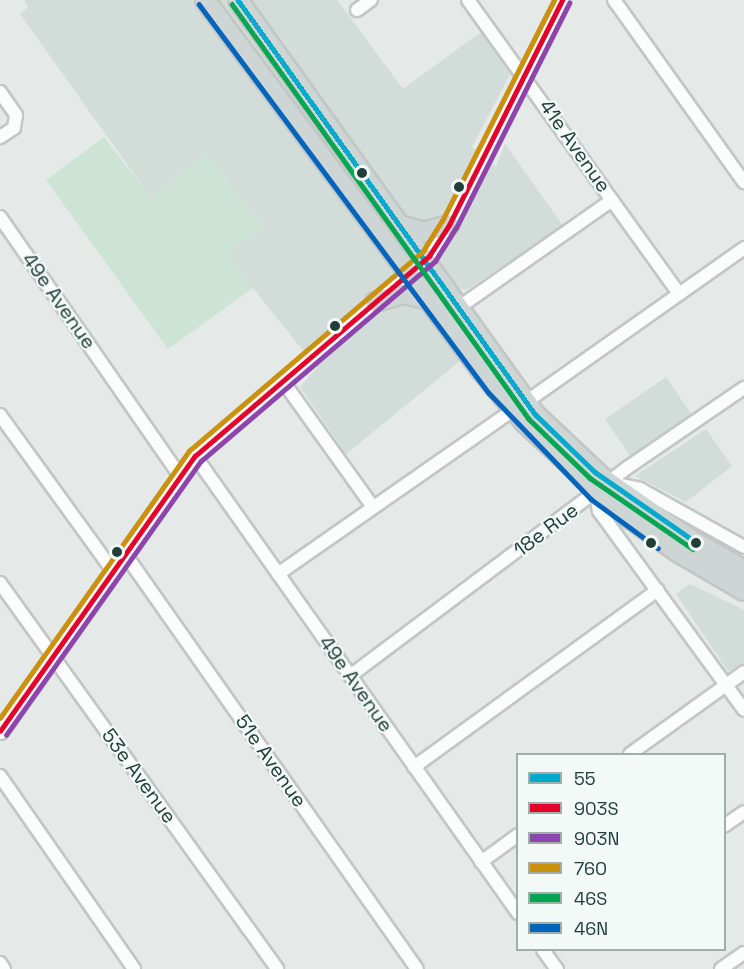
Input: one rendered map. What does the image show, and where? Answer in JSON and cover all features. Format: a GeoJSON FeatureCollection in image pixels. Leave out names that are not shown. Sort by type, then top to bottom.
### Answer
{"type":"FeatureCollection","features":[{"type":"Feature","properties":{"kind":"main road"},"geometry":{"type":"LineString","coordinates":[[205,0],[429,300],[520,406],[561,440],[603,487],[662,542],[744,591]]}},
{"type":"Feature","properties":{"kind":"main road"},"geometry":{"type":"LineString","coordinates":[[238,0],[401,225],[458,308],[520,406]]}},
{"type":"Feature","properties":{"kind":"main road"},"geometry":{"type":"LineString","coordinates":[[401,225],[424,232],[449,225]]}},
{"type":"Feature","properties":{"kind":"main road"},"geometry":{"type":"LineString","coordinates":[[375,302],[403,294],[429,300]]}},
{"type":"Feature","properties":{"kind":"main road"},"geometry":{"type":"LineString","coordinates":[[603,487],[744,570]]}},
{"type":"Feature","properties":{"kind":"street"},"geometry":{"type":"LineString","coordinates":[[357,10],[371,0]]}},
{"type":"Feature","properties":{"kind":"street","name":"41e Avenue"},"geometry":{"type":"LineString","coordinates":[[468,0],[524,74],[679,294]]}},
{"type":"Feature","properties":{"kind":"street"},"geometry":{"type":"LineString","coordinates":[[0,731],[179,475],[195,456],[425,260],[449,225],[562,0]]}},
{"type":"Feature","properties":{"kind":"street"},"geometry":{"type":"LineString","coordinates":[[615,0],[744,182]]}},
{"type":"Feature","properties":{"kind":"street"},"geometry":{"type":"LineString","coordinates":[[0,92],[16,115],[14,128],[0,137]]}},
{"type":"Feature","properties":{"kind":"street"},"geometry":{"type":"LineString","coordinates":[[458,308],[612,200]]}},
{"type":"Feature","properties":{"kind":"street","name":"49e Avenue"},"geometry":{"type":"LineString","coordinates":[[0,217],[179,475]]}},
{"type":"Feature","properties":{"kind":"street"},"geometry":{"type":"LineString","coordinates":[[278,574],[744,248]]}},
{"type":"Feature","properties":{"kind":"street"},"geometry":{"type":"LineString","coordinates":[[282,380],[373,507]]}},
{"type":"Feature","properties":{"kind":"street","name":"18e Rue"},"geometry":{"type":"LineString","coordinates":[[350,676],[603,487],[744,388]]}},
{"type":"Feature","properties":{"kind":"street"},"geometry":{"type":"LineString","coordinates":[[0,415],[113,571]]}},
{"type":"Feature","properties":{"kind":"street","name":"49e Avenue"},"geometry":{"type":"LineString","coordinates":[[195,456],[516,910]]}},
{"type":"Feature","properties":{"kind":"street"},"geometry":{"type":"LineString","coordinates":[[744,547],[640,489],[603,487],[599,511],[744,710]]}},
{"type":"Feature","properties":{"kind":"street","name":"51e Avenue"},"geometry":{"type":"LineString","coordinates":[[125,554],[417,969]]}},
{"type":"Feature","properties":{"kind":"street","name":"53e Avenue"},"geometry":{"type":"LineString","coordinates":[[0,583],[277,969]]}},
{"type":"Feature","properties":{"kind":"street"},"geometry":{"type":"LineString","coordinates":[[414,767],[657,590]]}},
{"type":"Feature","properties":{"kind":"street"},"geometry":{"type":"LineString","coordinates":[[631,753],[744,672]]}},
{"type":"Feature","properties":{"kind":"street"},"geometry":{"type":"LineString","coordinates":[[0,776],[134,969]]}},
{"type":"Feature","properties":{"kind":"street"},"geometry":{"type":"LineString","coordinates":[[726,825],[744,812]]}},
{"type":"Feature","properties":{"kind":"street"},"geometry":{"type":"LineString","coordinates":[[481,862],[516,837]]}},
{"type":"Feature","properties":{"kind":"street"},"geometry":{"type":"LineString","coordinates":[[547,951],[557,969]]}},
{"type":"Feature","properties":{"kind":"street"},"geometry":{"type":"LineString","coordinates":[[721,969],[744,953]]}},
{"type":"Feature","properties":{"kind":"street"},"geometry":{"type":"LineString","coordinates":[[0,963],[4,969]]}},
{"type":"Feature","properties":{"kind":"shaded area"},"geometry":{"type":"Polygon","coordinates":[[[24,0],[337,0],[403,89],[481,32],[510,74],[472,147],[496,167],[505,144],[563,226],[466,290],[458,288],[450,278],[427,315],[460,361],[346,454],[300,387],[317,368],[225,253],[263,226],[206,153],[151,198],[20,14],[28,7],[24,0]]]}},
{"type":"Feature","properties":{"kind":"shaded area"},"geometry":{"type":"Polygon","coordinates":[[[666,377],[692,415],[631,457],[605,419],[666,377]]]}},
{"type":"Feature","properties":{"kind":"shaded area"},"geometry":{"type":"Polygon","coordinates":[[[706,429],[732,466],[686,502],[635,476],[706,429]]]}},
{"type":"Feature","properties":{"kind":"shaded area"},"geometry":{"type":"Polygon","coordinates":[[[690,584],[744,610],[744,672],[740,666],[728,671],[676,594],[690,584]]]}},
{"type":"Feature","properties":{"kind":"green space"},"geometry":{"type":"Polygon","coordinates":[[[104,137],[151,198],[206,153],[263,226],[226,253],[253,288],[168,349],[46,180],[104,137]]]}},
{"type":"Feature","properties":{"kind":"transit line","name":"55"},"geometry":{"type":"LineString","coordinates":[[238,0],[535,414],[595,472],[697,543]]}},
{"type":"Feature","properties":{"kind":"transit line","name":"76O"},"geometry":{"type":"LineString","coordinates":[[0,718],[189,451],[423,251],[442,221],[554,0]]}},
{"type":"Feature","properties":{"kind":"transit line","name":"903S"},"geometry":{"type":"LineString","coordinates":[[0,731],[195,456],[429,256],[449,225],[562,0]]}},
{"type":"Feature","properties":{"kind":"transit line","name":"903N"},"geometry":{"type":"LineString","coordinates":[[6,735],[201,461],[435,261],[456,228],[569,3]]}},
{"type":"Feature","properties":{"kind":"transit line","name":"46N"},"geometry":{"type":"LineString","coordinates":[[199,4],[489,393],[591,499],[658,548]]}},
{"type":"Feature","properties":{"kind":"transit line","name":"46S"},"geometry":{"type":"LineString","coordinates":[[232,4],[529,419],[590,478],[693,549]]}}]}
